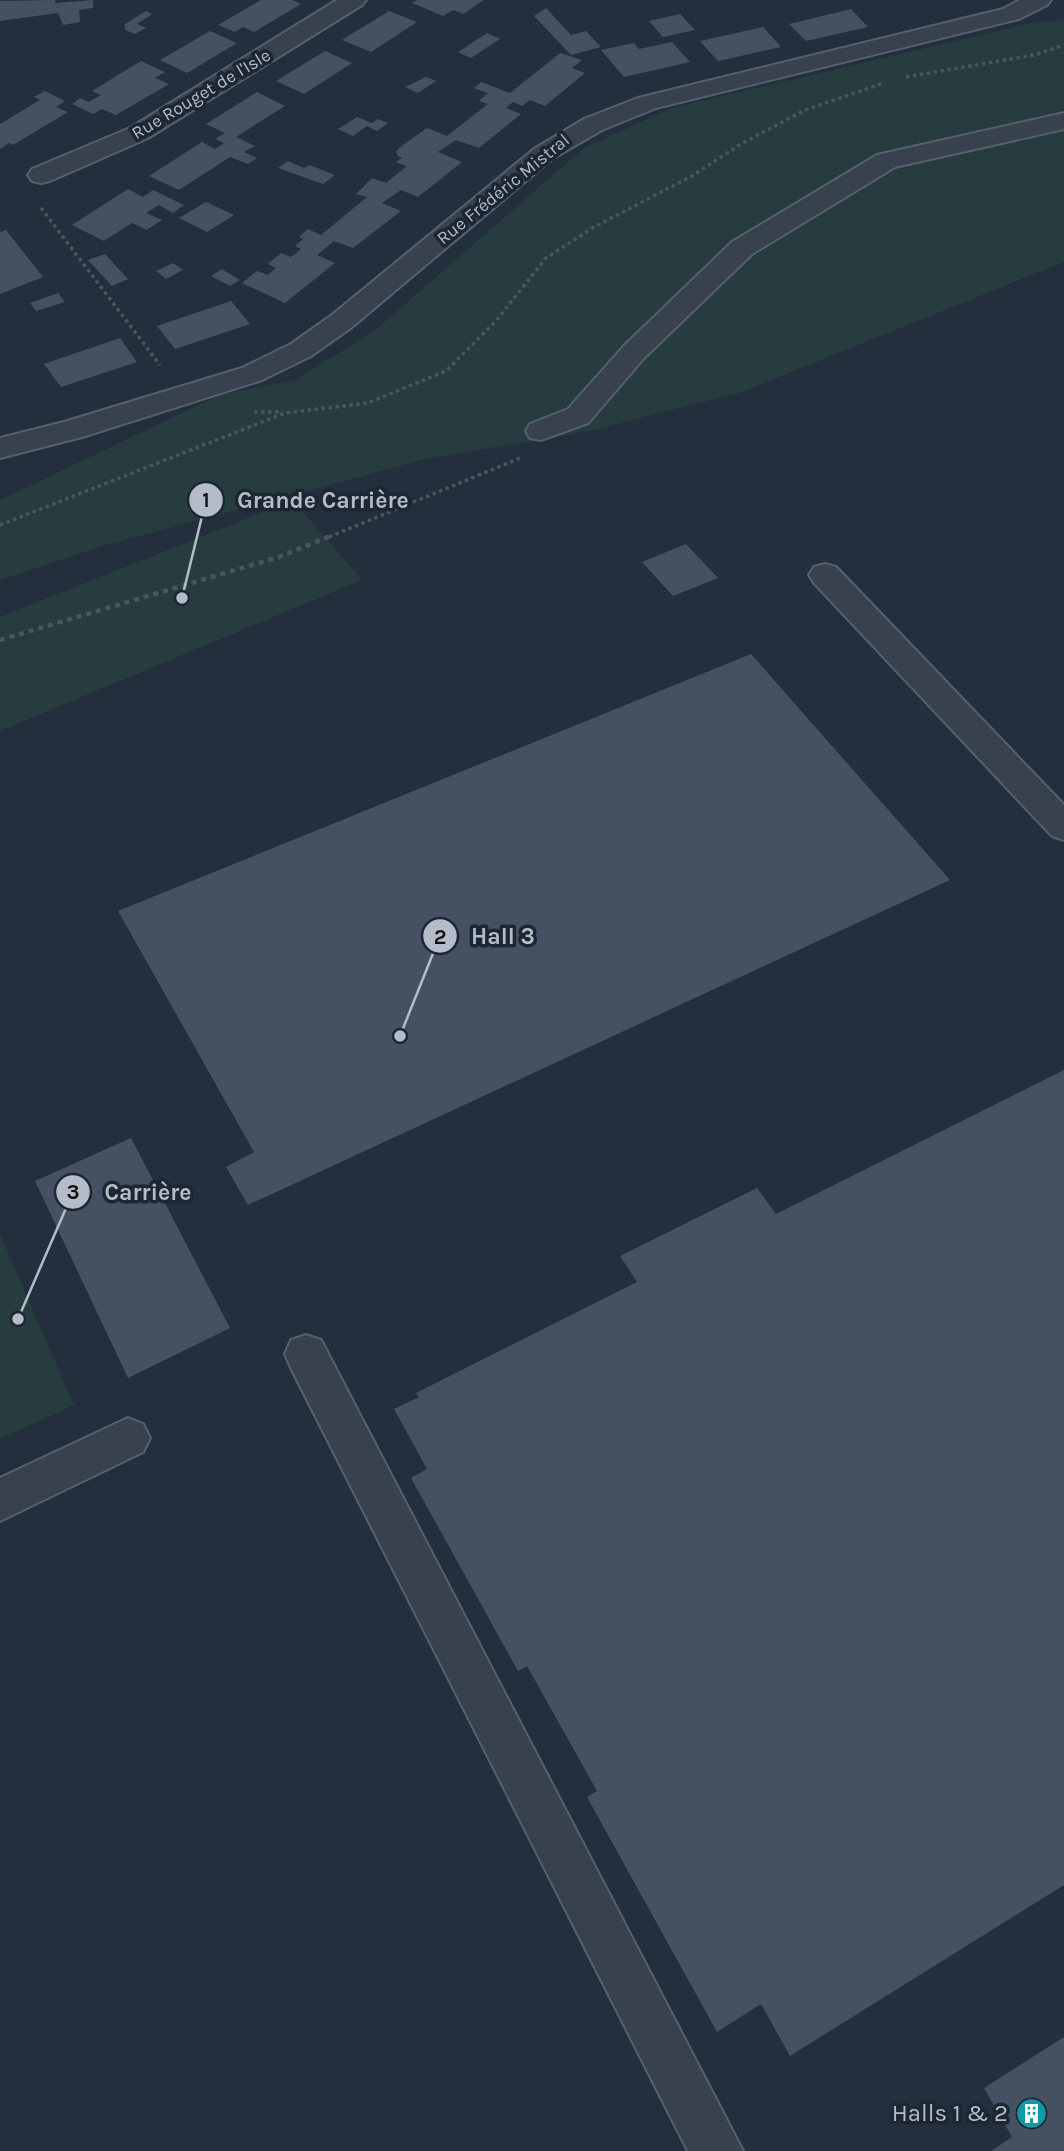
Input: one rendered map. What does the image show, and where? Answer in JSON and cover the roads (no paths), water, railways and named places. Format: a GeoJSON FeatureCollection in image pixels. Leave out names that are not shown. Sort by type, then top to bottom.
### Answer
{"type":"FeatureCollection","features":[{"type":"Feature","properties":{"kind":"street","name":"Rue Rouget de l'Isle"},"geometry":{"type":"LineString","coordinates":[[41,175],[139,133],[354,0]]}},
{"type":"Feature","properties":{"kind":"street","name":"Rue Frédéric Mistral"},"geometry":{"type":"LineString","coordinates":[[0,448],[72,430],[252,374],[301,351],[342,321],[543,154],[571,134],[605,117],[646,103],[1011,14],[1039,0]]}},
{"type":"Feature","properties":{"kind":"street"},"geometry":{"type":"LineString","coordinates":[[541,431],[578,416],[634,352],[742,248],[886,161],[1064,121]]}},
{"type":"Feature","properties":{"kind":"street"},"geometry":{"type":"LineString","coordinates":[[825,575],[1064,827]]}},
{"type":"Feature","properties":{"kind":"street"},"geometry":{"type":"LineString","coordinates":[[306,1354],[716,2151]]}},
{"type":"Feature","properties":{"kind":"street"},"geometry":{"type":"LineString","coordinates":[[0,1500],[128,1437]]}},
{"type":"Feature","properties":{"kind":"place","name":"Grande Carrière"},"geometry":{"type":"Point","coordinates":[182,598]}},
{"type":"Feature","properties":{"kind":"place","name":"Hall 3"},"geometry":{"type":"Point","coordinates":[400,1036]}},
{"type":"Feature","properties":{"kind":"place","name":"Carrière"},"geometry":{"type":"Point","coordinates":[18,1319]}},
{"type":"Feature","properties":{"kind":"place","name":"Halls 1 & 2"},"geometry":{"type":"Point","coordinates":[1031,2113]}}]}
